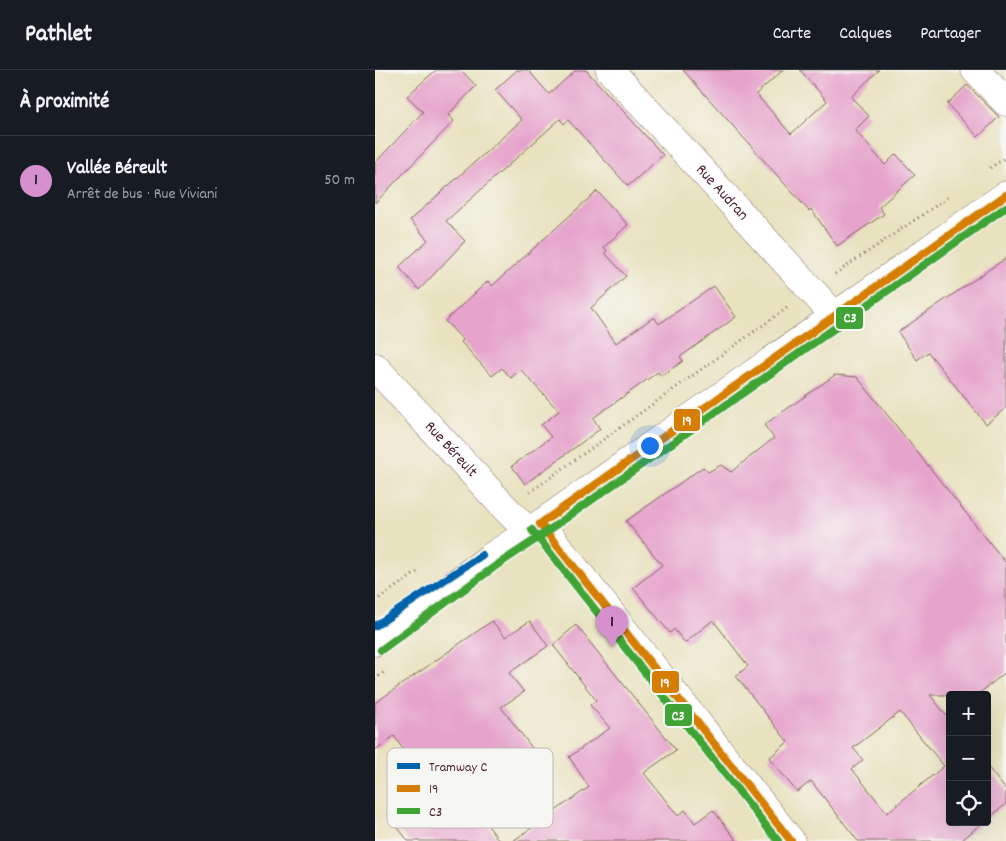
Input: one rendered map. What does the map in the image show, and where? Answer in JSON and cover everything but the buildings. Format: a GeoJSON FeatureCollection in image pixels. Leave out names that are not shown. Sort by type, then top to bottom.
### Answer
{"type":"FeatureCollection","features":[{"type":"Feature","properties":{"kind":"street","name":"Rue Audran"},"geometry":{"type":"LineString","coordinates":[[609,70],[835,316]]}},
{"type":"Feature","properties":{"kind":"street"},"geometry":{"type":"LineString","coordinates":[[975,70],[1006,102]]}},
{"type":"Feature","properties":{"kind":"street"},"geometry":{"type":"LineString","coordinates":[[375,642],[491,558],[1006,196]]}},
{"type":"Feature","properties":{"kind":"street","name":"Rue Béreult"},"geometry":{"type":"LineString","coordinates":[[375,367],[506,509],[555,542],[781,838]]}},
{"type":"Feature","properties":{"kind":"path"},"geometry":{"type":"LineString","coordinates":[[990,169],[1006,158]]}},
{"type":"Feature","properties":{"kind":"path"},"geometry":{"type":"LineString","coordinates":[[506,509],[811,290],[957,191]]}},
{"type":"Feature","properties":{"kind":"path"},"geometry":{"type":"LineString","coordinates":[[375,601],[421,569]]}},
{"type":"Feature","properties":{"kind":"tram line","name":"C"},"geometry":{"type":"LineString","coordinates":[[375,626],[482,555]]}},
{"type":"Feature","properties":{"kind":"transit line","name":"19"},"geometry":{"type":"LineString","coordinates":[[540,524],[1006,195]]}},
{"type":"Feature","properties":{"kind":"transit line","name":"C3"},"geometry":{"type":"LineString","coordinates":[[381,650],[497,565],[1006,207]]}},
{"type":"Feature","properties":{"kind":"transit line","name":"19"},"geometry":{"type":"LineString","coordinates":[[540,524],[791,841]]}},
{"type":"Feature","properties":{"kind":"transit line","name":"C3"},"geometry":{"type":"LineString","coordinates":[[532,530],[778,841]]}},
{"type":"Feature","properties":{"kind":"place","name":"Vallée Béreult"},"geometry":{"type":"Point","coordinates":[612,647]}}]}
